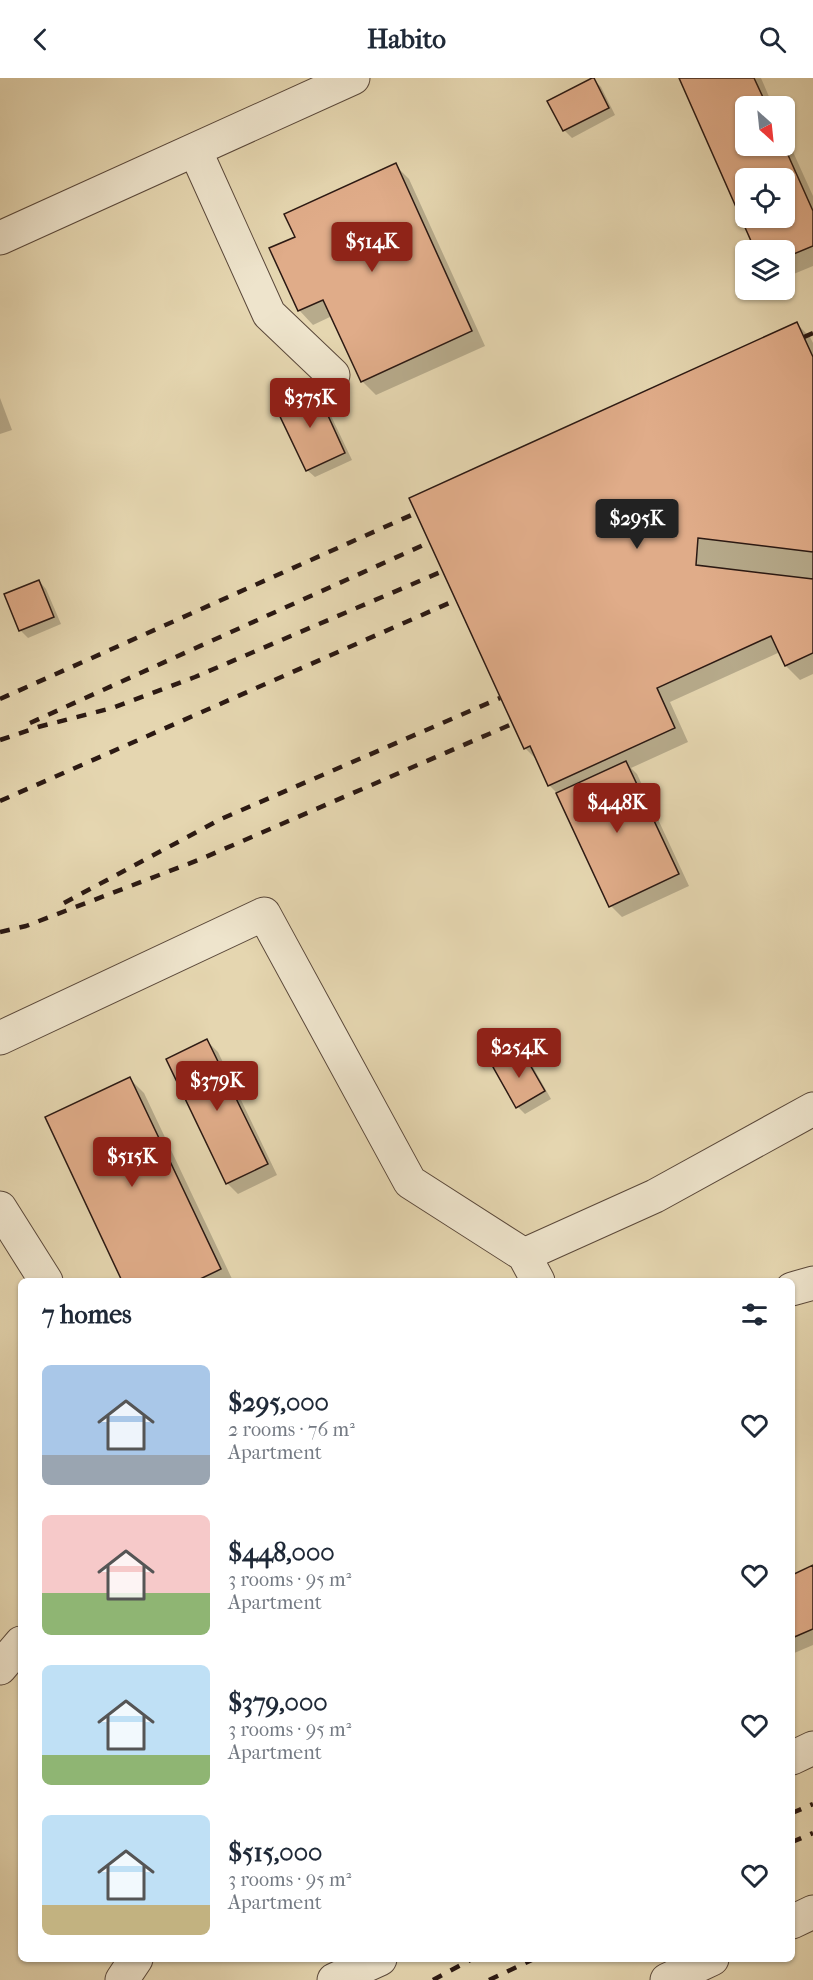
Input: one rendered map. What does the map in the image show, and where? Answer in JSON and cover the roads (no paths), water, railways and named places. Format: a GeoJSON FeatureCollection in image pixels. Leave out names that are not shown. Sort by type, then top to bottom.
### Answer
{"type":"FeatureCollection","features":[{"type":"Feature","properties":{"kind":"lane"},"geometry":{"type":"LineString","coordinates":[[0,238],[352,78]]}},
{"type":"Feature","properties":{"kind":"lane"},"geometry":{"type":"LineString","coordinates":[[195,150],[269,314],[333,375]]}},
{"type":"Feature","properties":{"kind":"lane"},"geometry":{"type":"LineString","coordinates":[[0,1038],[264,914],[410,1182],[531,1268],[655,1196],[813,1109]]}},
{"type":"Feature","properties":{"kind":"lane"},"geometry":{"type":"LineString","coordinates":[[0,1208],[44,1278]]}},
{"type":"Feature","properties":{"kind":"lane"},"geometry":{"type":"LineString","coordinates":[[795,1288],[813,1283]]}},
{"type":"Feature","properties":{"kind":"lane"},"geometry":{"type":"LineString","coordinates":[[0,1668],[18,1647]]}},
{"type":"Feature","properties":{"kind":"lane"},"geometry":{"type":"LineString","coordinates":[[795,1757],[813,1748]]}},
{"type":"Feature","properties":{"kind":"lane"},"geometry":{"type":"LineString","coordinates":[[795,1921],[813,1912]]}},
{"type":"Feature","properties":{"kind":"lane"},"geometry":{"type":"LineString","coordinates":[[122,1980],[134,1962]]}},
{"type":"Feature","properties":{"kind":"lane"},"geometry":{"type":"LineString","coordinates":[[334,1980],[373,1962]]}},
{"type":"Feature","properties":{"kind":"lane"},"geometry":{"type":"LineString","coordinates":[[667,1980],[706,1962]]}},
{"type":"Feature","properties":{"kind":"railway"},"geometry":{"type":"LineString","coordinates":[[804,337],[813,333]]}},
{"type":"Feature","properties":{"kind":"railway"},"geometry":{"type":"LineString","coordinates":[[0,699],[416,513]]}},
{"type":"Feature","properties":{"kind":"railway"},"geometry":{"type":"LineString","coordinates":[[30,723],[430,542]]}},
{"type":"Feature","properties":{"kind":"railway"},"geometry":{"type":"LineString","coordinates":[[0,740],[38,727],[112,708],[195,677],[443,571]]}},
{"type":"Feature","properties":{"kind":"railway"},"geometry":{"type":"LineString","coordinates":[[0,801],[456,600]]}},
{"type":"Feature","properties":{"kind":"railway"},"geometry":{"type":"LineString","coordinates":[[64,903],[221,819],[500,698]]}},
{"type":"Feature","properties":{"kind":"railway"},"geometry":{"type":"LineString","coordinates":[[0,932],[26,926],[201,859],[512,724]]}},
{"type":"Feature","properties":{"kind":"railway"},"geometry":{"type":"LineString","coordinates":[[795,1812],[813,1804]]}},
{"type":"Feature","properties":{"kind":"railway"},"geometry":{"type":"LineString","coordinates":[[795,1841],[813,1833]]}},
{"type":"Feature","properties":{"kind":"railway"},"geometry":{"type":"LineString","coordinates":[[433,1980],[466,1962]]}},
{"type":"Feature","properties":{"kind":"railway"},"geometry":{"type":"LineString","coordinates":[[489,1980],[528,1962]]}}]}
